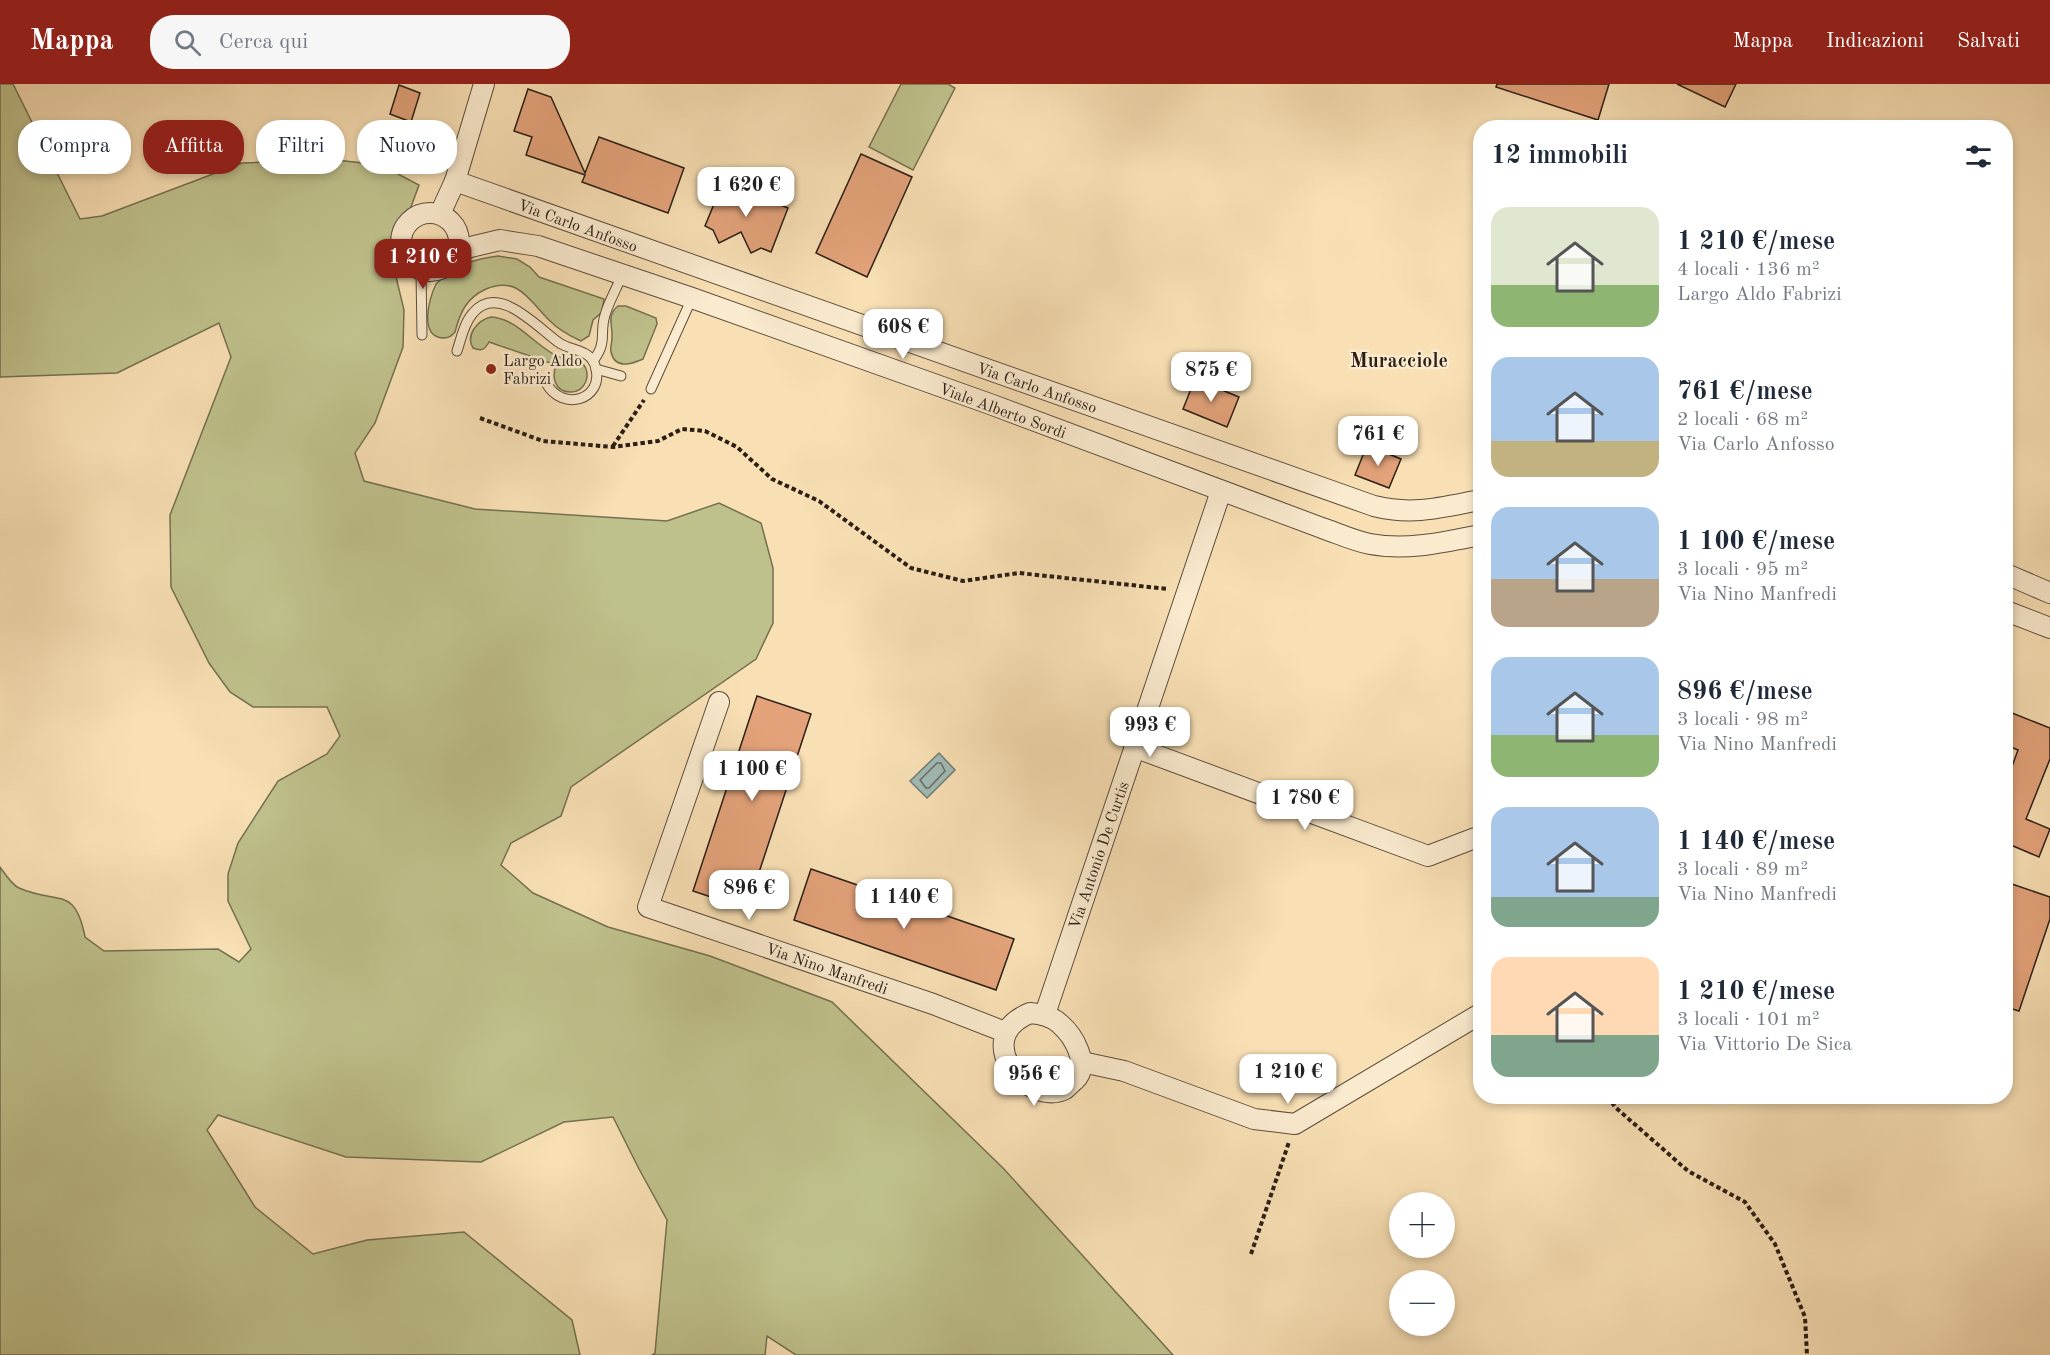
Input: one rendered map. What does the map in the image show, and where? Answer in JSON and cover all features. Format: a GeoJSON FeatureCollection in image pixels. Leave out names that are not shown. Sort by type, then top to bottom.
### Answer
{"type":"FeatureCollection","features":[{"type":"Feature","properties":{"kind":"street"},"geometry":{"type":"LineString","coordinates":[[440,214],[455,181],[484,84]]}},
{"type":"Feature","properties":{"kind":"street","name":"Via Carlo Anfosso"},"geometry":{"type":"LineString","coordinates":[[455,181],[1374,506],[1409,512],[1473,501]]}},
{"type":"Feature","properties":{"kind":"street"},"geometry":{"type":"LineString","coordinates":[[424,213],[440,214],[449,219],[456,228],[459,240],[458,250],[453,261],[445,267],[432,272],[421,271],[407,261],[402,252],[401,236],[406,224],[414,217],[424,213]]}},
{"type":"Feature","properties":{"kind":"street","name":"Viale Alberto Sordi"},"geometry":{"type":"LineString","coordinates":[[458,250],[500,240],[538,246],[990,404],[1369,544],[1392,546],[1433,544],[1473,536]]}},
{"type":"Feature","properties":{"kind":"street"},"geometry":{"type":"LineString","coordinates":[[990,404],[999,374]]}},
{"type":"Feature","properties":{"kind":"street","name":"Via Antonio De Curtis"},"geometry":{"type":"LineString","coordinates":[[1045,1014],[1221,490]]}},
{"type":"Feature","properties":{"kind":"street"},"geometry":{"type":"LineString","coordinates":[[2013,576],[2050,593]]}},
{"type":"Feature","properties":{"kind":"street"},"geometry":{"type":"LineString","coordinates":[[2013,619],[2050,628]]}},
{"type":"Feature","properties":{"kind":"street","name":"Via Nino Manfredi"},"geometry":{"type":"LineString","coordinates":[[718,702],[648,907],[933,1004],[1005,1032]]}},
{"type":"Feature","properties":{"kind":"street"},"geometry":{"type":"LineString","coordinates":[[1134,747],[1428,856],[1473,839]]}},
{"type":"Feature","properties":{"kind":"street"},"geometry":{"type":"LineString","coordinates":[[1030,1012],[1045,1014],[1060,1023],[1074,1042],[1082,1062],[1079,1076],[1065,1090],[1048,1092],[1027,1085],[1012,1071],[1004,1054],[1005,1032],[1017,1018],[1030,1012]]}},
{"type":"Feature","properties":{"kind":"street"},"geometry":{"type":"LineString","coordinates":[[1082,1062],[1124,1071],[1254,1119],[1295,1124],[1473,1018]]}},
{"type":"Feature","properties":{"kind":"lane"},"geometry":{"type":"LineString","coordinates":[[421,271],[422,335]]}},
{"type":"Feature","properties":{"kind":"lane"},"geometry":{"type":"LineString","coordinates":[[546,383],[551,391],[565,400],[583,398],[594,386],[597,377],[595,365],[603,342],[604,315],[622,275]]}},
{"type":"Feature","properties":{"kind":"lane"},"geometry":{"type":"LineString","coordinates":[[651,389],[692,298]]}},
{"type":"Feature","properties":{"kind":"lane"},"geometry":{"type":"LineString","coordinates":[[457,351],[467,321],[473,312],[482,306],[501,302],[512,306],[561,344],[580,350],[595,365],[621,376]]}},
{"type":"Feature","properties":{"kind":"path"},"geometry":{"type":"LineString","coordinates":[[613,447],[651,389]]}},
{"type":"Feature","properties":{"kind":"path"},"geometry":{"type":"LineString","coordinates":[[480,418],[543,441],[613,447],[658,441],[682,429],[705,431],[737,447],[772,479],[819,501],[911,568],[921,571],[963,581],[1019,573],[1187,591]]}},
{"type":"Feature","properties":{"kind":"path"},"geometry":{"type":"LineString","coordinates":[[1613,1104],[1688,1171],[1745,1202],[1775,1244],[1801,1307],[1805,1317],[1807,1355]]}},
{"type":"Feature","properties":{"kind":"path"},"geometry":{"type":"LineString","coordinates":[[1251,1254],[1295,1124]]}},
{"type":"Feature","properties":{"kind":"green space"},"geometry":{"type":"Polygon","coordinates":[[[0,84],[13,84],[31,120],[18,120],[18,174],[58,174],[80,219],[102,216],[213,174],[244,174],[244,163],[256,163],[256,174],[345,174],[345,161],[357,162],[357,174],[398,174],[419,185],[411,207],[391,238],[404,310],[403,347],[375,423],[355,453],[364,481],[475,509],[667,521],[719,503],[761,523],[773,568],[773,623],[756,659],[571,787],[561,816],[511,843],[501,865],[533,893],[608,927],[710,956],[832,1002],[1003,1168],[1173,1355],[796,1355],[767,1336],[765,1355],[652,1355],[655,1353],[667,1220],[613,1117],[564,1122],[481,1162],[346,1157],[218,1115],[207,1130],[255,1207],[313,1254],[367,1240],[464,1232],[572,1320],[580,1355],[0,1355],[0,867],[16,887],[63,899],[70,903],[81,921],[85,937],[104,951],[218,949],[239,962],[251,949],[228,901],[228,874],[238,843],[278,781],[327,754],[340,736],[327,707],[253,707],[230,692],[209,663],[171,587],[170,515],[231,357],[219,323],[117,373],[0,377],[0,84]]]}},
{"type":"Feature","properties":{"kind":"green space"},"geometry":{"type":"Polygon","coordinates":[[[901,84],[948,84],[955,88],[913,170],[869,147],[901,84]]]}},
{"type":"Feature","properties":{"kind":"green space","name":"Largo Aldo Fabrizi"},"geometry":{"type":"Polygon","coordinates":[[[498,256],[517,259],[530,267],[539,277],[604,299],[602,312],[593,320],[589,336],[581,341],[565,333],[523,293],[507,285],[486,289],[473,297],[465,307],[454,334],[444,338],[435,335],[430,330],[428,315],[436,284],[464,264],[498,256]]]}},
{"type":"Feature","properties":{"kind":"green space","name":"Largo Aldo Fabrizi"},"geometry":{"type":"Polygon","coordinates":[[[618,306],[626,306],[656,318],[657,324],[643,359],[629,364],[616,361],[611,352],[611,317],[618,306]]]}},
{"type":"Feature","properties":{"kind":"green space","name":"Largo Aldo Fabrizi"},"geometry":{"type":"Polygon","coordinates":[[[491,317],[510,323],[559,357],[576,359],[581,362],[587,371],[584,386],[576,391],[565,391],[557,386],[554,374],[556,365],[489,342],[483,349],[473,348],[471,338],[474,329],[482,321],[491,317]]]}},
{"type":"Feature","properties":{"kind":"water"},"geometry":{"type":"Polygon","coordinates":[[[939,753],[955,770],[927,798],[910,781],[939,753]]]}},
{"type":"Feature","properties":{"kind":"building"},"geometry":{"type":"Polygon","coordinates":[[[1497,84],[1609,84],[1598,120],[1496,87],[1497,84]]]}},
{"type":"Feature","properties":{"kind":"building"},"geometry":{"type":"Polygon","coordinates":[[[1677,84],[1736,84],[1725,107],[1677,84]]]}},
{"type":"Feature","properties":{"kind":"building"},"geometry":{"type":"Polygon","coordinates":[[[399,85],[420,93],[412,120],[390,114],[399,85]]]}},
{"type":"Feature","properties":{"kind":"building"},"geometry":{"type":"Polygon","coordinates":[[[528,89],[551,97],[585,173],[599,137],[684,168],[668,213],[582,182],[585,175],[526,155],[532,137],[514,131],[528,89]]]}},
{"type":"Feature","properties":{"kind":"building"},"geometry":{"type":"Polygon","coordinates":[[[861,154],[912,177],[867,277],[816,253],[861,154]]]}},
{"type":"Feature","properties":{"kind":"building"},"geometry":{"type":"Polygon","coordinates":[[[723,182],[788,208],[771,252],[761,248],[751,253],[741,232],[719,243],[713,230],[705,226],[723,182]]]}},
{"type":"Feature","properties":{"kind":"building"},"geometry":{"type":"Polygon","coordinates":[[[1195,379],[1239,397],[1227,427],[1183,409],[1195,379]]]}},
{"type":"Feature","properties":{"kind":"building"},"geometry":{"type":"Polygon","coordinates":[[[1367,445],[1401,459],[1389,488],[1355,475],[1367,445]]]}},
{"type":"Feature","properties":{"kind":"building"},"geometry":{"type":"Polygon","coordinates":[[[757,696],[811,714],[747,909],[693,891],[757,696]]]}},
{"type":"Feature","properties":{"kind":"building"},"geometry":{"type":"Polygon","coordinates":[[[2013,713],[2050,728],[2050,759],[2026,819],[2050,829],[2039,857],[2013,846],[2013,764],[2018,750],[2013,748],[2013,713]]]}},
{"type":"Feature","properties":{"kind":"building"},"geometry":{"type":"Polygon","coordinates":[[[811,869],[1014,939],[996,990],[794,920],[811,869]]]}},
{"type":"Feature","properties":{"kind":"building"},"geometry":{"type":"Polygon","coordinates":[[[2013,884],[2050,897],[2050,919],[2019,1011],[2013,1009],[2013,884]]]}},
{"type":"Feature","properties":{"kind":"place","name":"Largo Aldo Fabrizi"},"geometry":{"type":"Point","coordinates":[491,369]}},
{"type":"Feature","properties":{"kind":"district","name":"Muracciole"},"geometry":{"type":"Point","coordinates":[1399,360]}}]}
